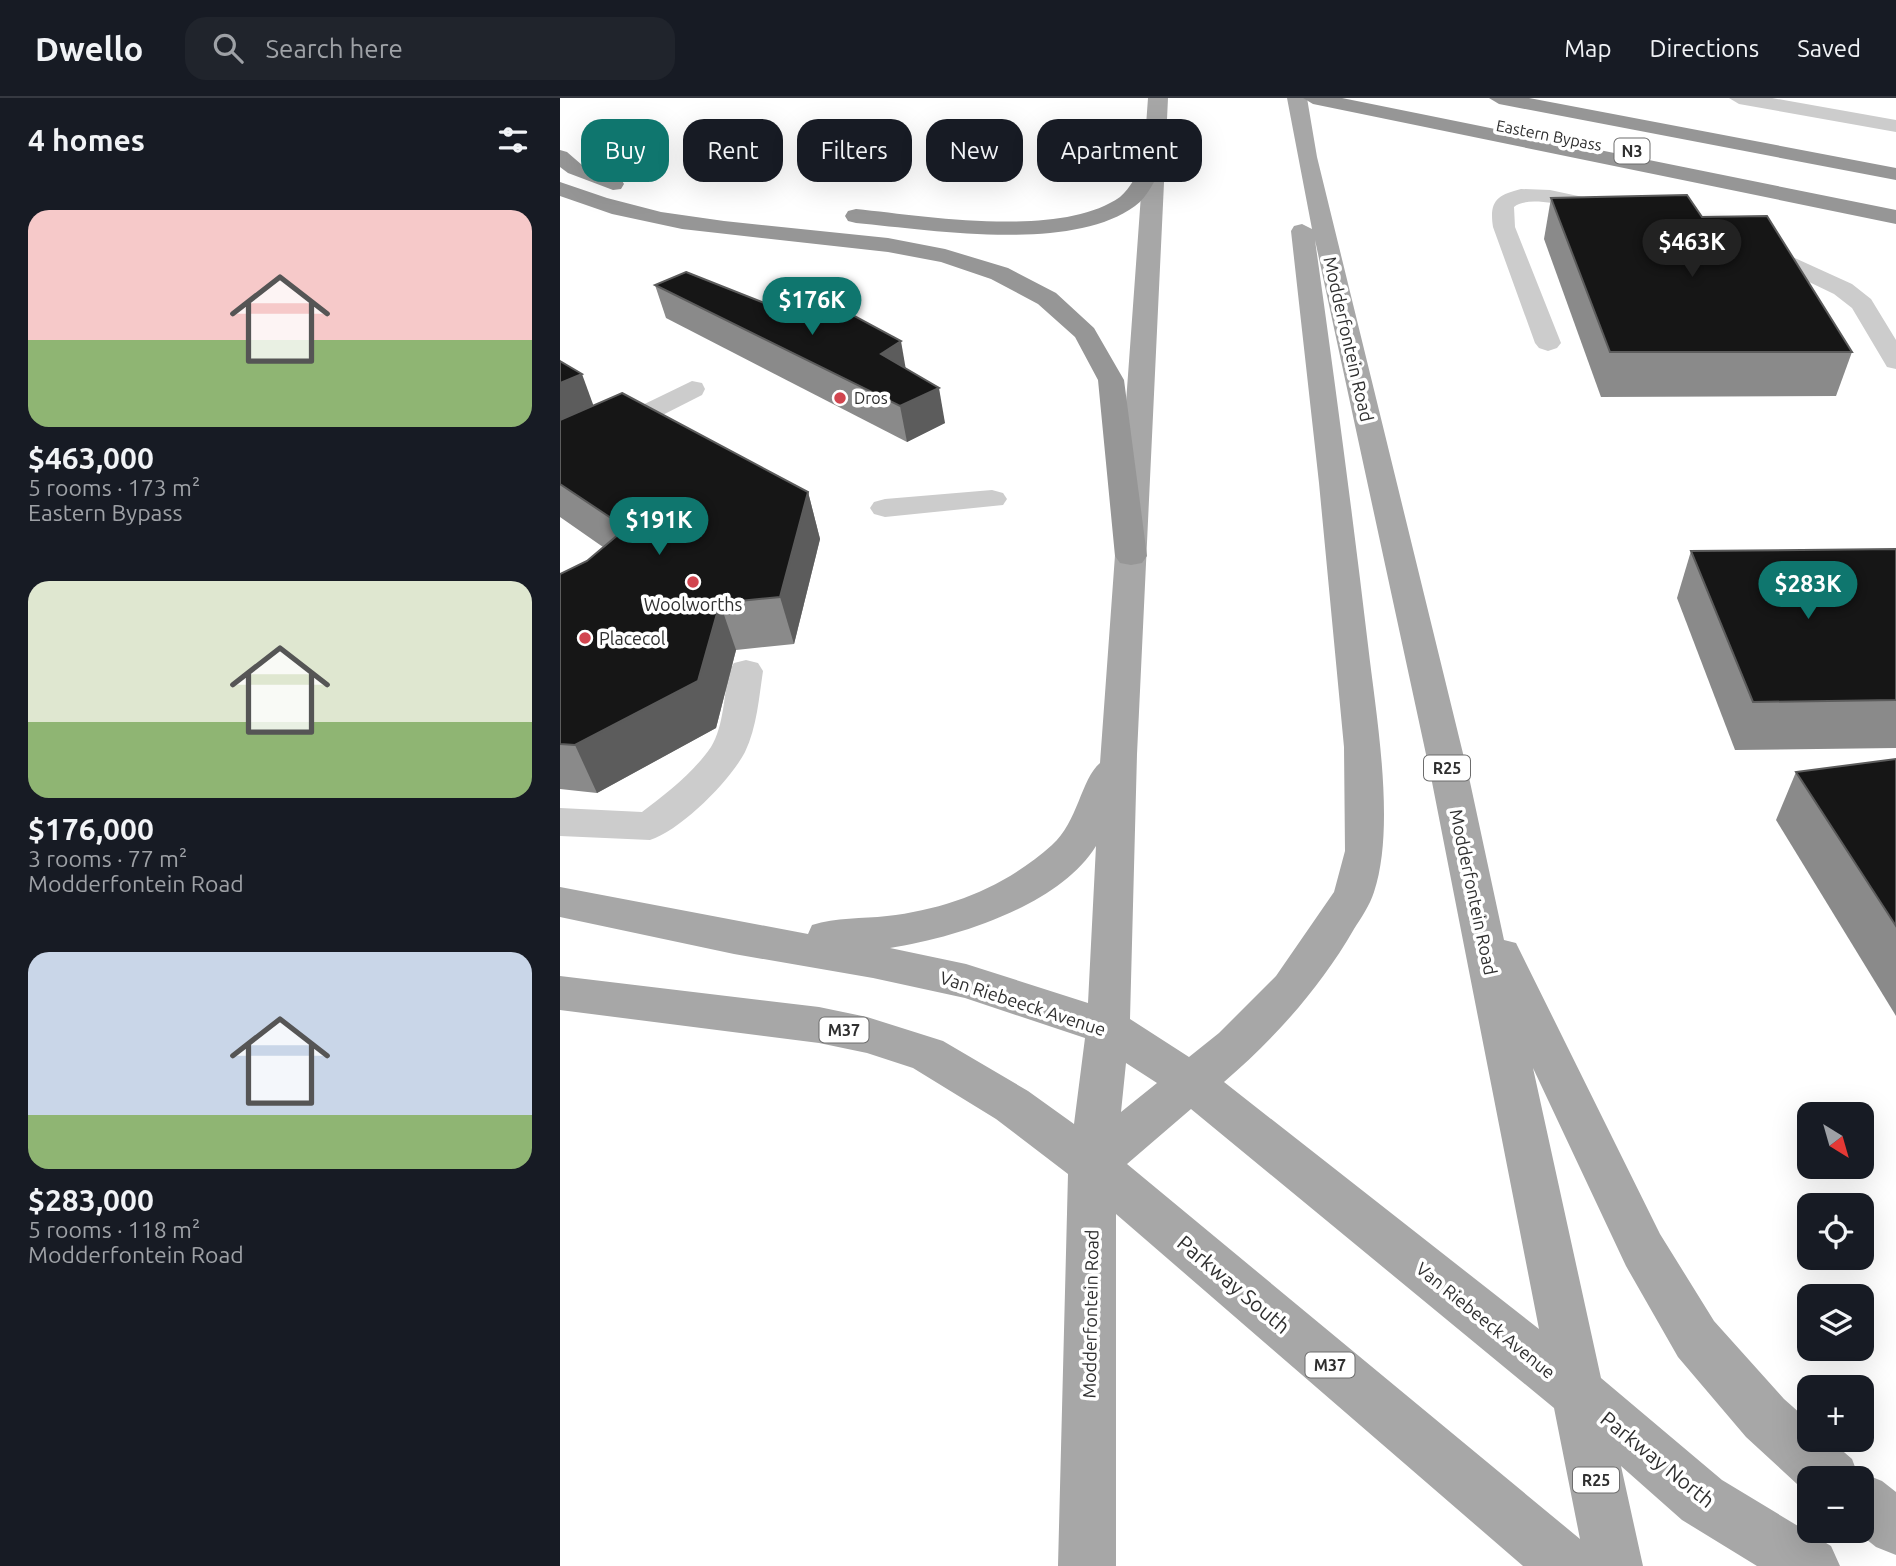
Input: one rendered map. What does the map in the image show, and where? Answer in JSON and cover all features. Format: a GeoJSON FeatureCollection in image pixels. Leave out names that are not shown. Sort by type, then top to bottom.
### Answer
{"type":"FeatureCollection","features":[{"type":"Feature","properties":{"kind":"highway"},"geometry":{"type":"LineString","coordinates":[[1313,98],[1896,217]]}},
{"type":"Feature","properties":{"kind":"highway","name":"Eastern Bypass"},"geometry":{"type":"LineString","coordinates":[[1367,98],[1896,204]]}},
{"type":"Feature","properties":{"kind":"highway","name":"Eastern Bypass"},"geometry":{"type":"LineString","coordinates":[[1500,98],[1896,174]]}},
{"type":"Feature","properties":{"kind":"highway"},"geometry":{"type":"LineString","coordinates":[[560,156],[575,169],[598,179],[667,197]]}},
{"type":"Feature","properties":{"kind":"highway"},"geometry":{"type":"LineString","coordinates":[[836,214],[974,226],[1053,225],[1102,215],[1130,200],[1142,182]]}},
{"type":"Feature","properties":{"kind":"highway"},"geometry":{"type":"LineString","coordinates":[[560,188],[634,213],[721,228],[911,248],[1013,278],[1044,297],[1089,338],[1104,360],[1111,380],[1131,556]]}},
{"type":"Feature","properties":{"kind":"main road","name":"Modderfontein Road"},"geometry":{"type":"LineString","coordinates":[[1297,98],[1306,151],[1451,782],[1614,1566]]}},
{"type":"Feature","properties":{"kind":"main road"},"geometry":{"type":"LineString","coordinates":[[1092,1164],[1235,1046],[1291,988],[1354,894],[1364,851],[1362,747],[1334,483],[1298,191],[1306,151]]}},
{"type":"Feature","properties":{"kind":"main road","name":"Modderfontein Road"},"geometry":{"type":"LineString","coordinates":[[1087,1566],[1092,1164],[1108,1028],[1119,754],[1151,182]]}},
{"type":"Feature","properties":{"kind":"main road"},"geometry":{"type":"LineString","coordinates":[[734,938],[883,935],[939,925],[985,907],[1022,889],[1057,863],[1082,838],[1119,754]]}},
{"type":"Feature","properties":{"kind":"main road","name":"Van Riebeeck Avenue"},"geometry":{"type":"LineString","coordinates":[[560,902],[965,981],[1108,1028],[1191,1082],[1578,1393]]}},
{"type":"Feature","properties":{"kind":"main road"},"geometry":{"type":"LineString","coordinates":[[1476,902],[1643,1250],[1696,1339],[1765,1418],[1818,1466]]}},
{"type":"Feature","properties":{"kind":"main road","name":"M37"},"geometry":{"type":"LineString","coordinates":[[560,993],[819,1025],[867,1035],[927,1054],[1012,1105],[1092,1164]]}},
{"type":"Feature","properties":{"kind":"main road","name":"Parkway South"},"geometry":{"type":"LineString","coordinates":[[1092,1164],[1567,1566]]}},
{"type":"Feature","properties":{"kind":"main road","name":"Parkway North"},"geometry":{"type":"LineString","coordinates":[[1578,1393],[1702,1500],[1811,1566]]}},
{"type":"Feature","properties":{"kind":"main road"},"geometry":{"type":"LineString","coordinates":[[1874,1511],[1896,1527]]}},
{"type":"Feature","properties":{"kind":"street"},"geometry":{"type":"LineString","coordinates":[[1739,98],[1773,101],[1896,127]]}},
{"type":"Feature","properties":{"kind":"street"},"geometry":{"type":"LineString","coordinates":[[1548,344],[1504,227],[1504,204],[1518,195],[1527,194],[1626,213]]}},
{"type":"Feature","properties":{"kind":"street"},"geometry":{"type":"LineString","coordinates":[[1737,239],[1856,298],[1896,361]]}},
{"type":"Feature","properties":{"kind":"street"},"geometry":{"type":"LineString","coordinates":[[560,456],[692,389]]}},
{"type":"Feature","properties":{"kind":"street"},"geometry":{"type":"LineString","coordinates":[[885,508],[992,499]]}},
{"type":"Feature","properties":{"kind":"street"},"geometry":{"type":"LineString","coordinates":[[560,822],[650,826],[670,811],[692,793],[728,750],[746,671]]}},
{"type":"Feature","properties":{"kind":"building"},"geometry":{"type":"Polygon","coordinates":[[[1687,195],[1702,217],[1767,216],[1852,352],[1610,352],[1551,198],[1687,195]]]}},
{"type":"Feature","properties":{"kind":"building"},"geometry":{"type":"Polygon","coordinates":[[[686,272],[787,312],[823,299],[901,341],[881,354],[939,388],[900,406],[655,285],[686,272]]]}},
{"type":"Feature","properties":{"kind":"building"},"geometry":{"type":"Polygon","coordinates":[[[560,361],[582,374],[560,383],[560,361]]]}},
{"type":"Feature","properties":{"kind":"building"},"geometry":{"type":"Polygon","coordinates":[[[622,393],[808,492],[780,597],[720,603],[698,681],[575,745],[560,744],[560,574],[587,561],[626,528],[560,484],[560,420],[622,393]]]}},
{"type":"Feature","properties":{"kind":"building"},"geometry":{"type":"Polygon","coordinates":[[[1896,549],[1896,700],[1753,702],[1691,551],[1896,549]]]}},
{"type":"Feature","properties":{"kind":"building"},"geometry":{"type":"Polygon","coordinates":[[[1896,759],[1896,926],[1796,772],[1896,759]]]}},
{"type":"Feature","properties":{"kind":"place","name":"Dros"},"geometry":{"type":"Point","coordinates":[840,398]}},
{"type":"Feature","properties":{"kind":"place","name":"Woolworths"},"geometry":{"type":"Point","coordinates":[693,582]}},
{"type":"Feature","properties":{"kind":"place","name":"Placecol"},"geometry":{"type":"Point","coordinates":[585,638]}}]}
